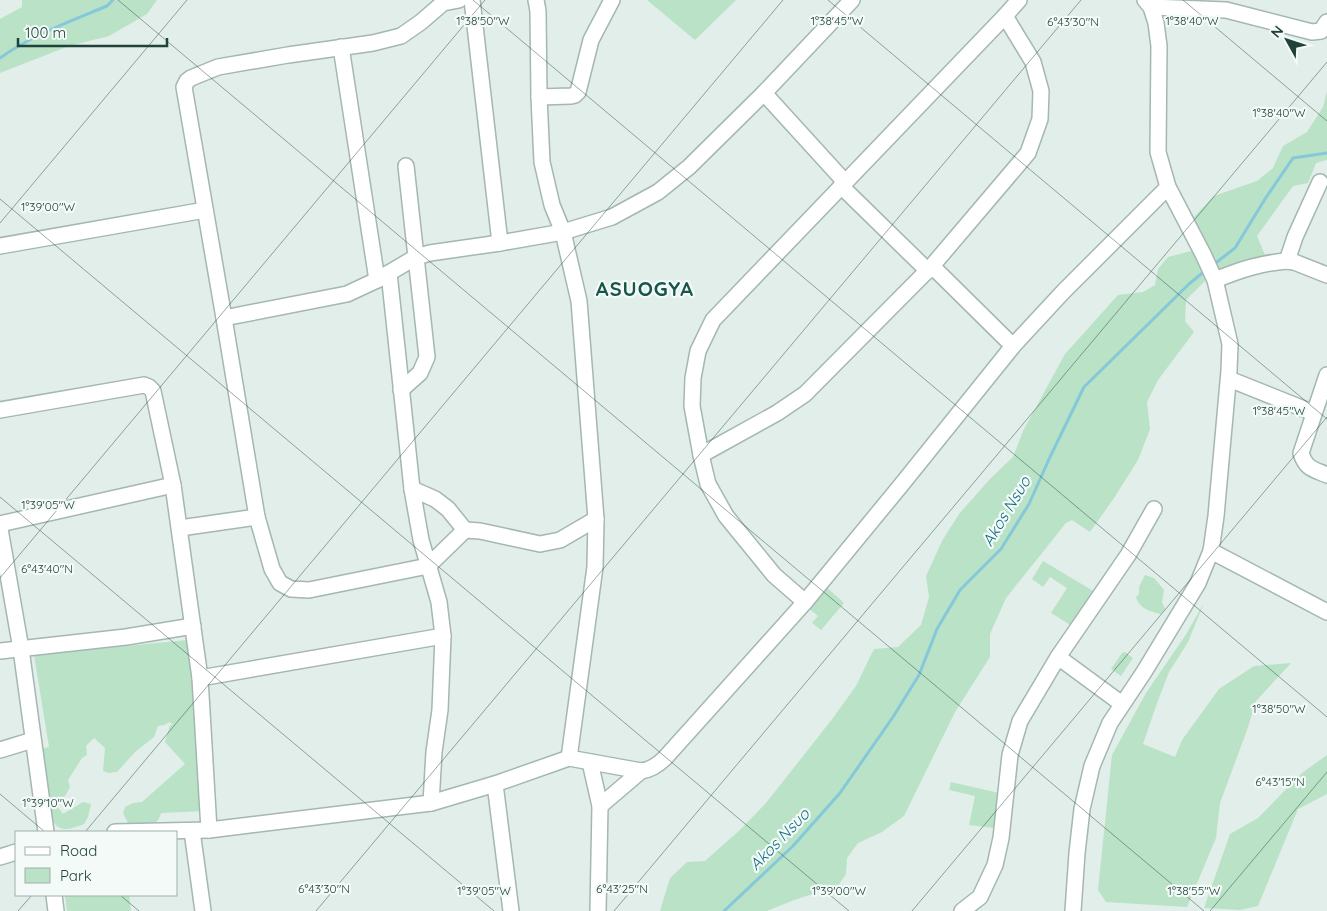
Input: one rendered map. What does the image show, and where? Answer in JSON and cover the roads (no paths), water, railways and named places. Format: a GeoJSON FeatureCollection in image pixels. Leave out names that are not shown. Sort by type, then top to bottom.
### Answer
{"type":"FeatureCollection","features":[{"type":"Feature","properties":{"kind":"street"},"geometry":{"type":"LineString","coordinates":[[459,0],[443,1],[421,22],[401,36],[373,43],[218,67],[191,78],[184,87],[257,516],[272,570],[280,583],[291,588],[309,590],[428,566],[465,530]]}},
{"type":"Feature","properties":{"kind":"street"},"geometry":{"type":"LineString","coordinates":[[472,0],[500,244]]}},
{"type":"Feature","properties":{"kind":"street"},"geometry":{"type":"LineString","coordinates":[[536,0],[538,11],[542,162],[552,206],[563,232],[579,301],[596,519],[596,567],[569,758]]}},
{"type":"Feature","properties":{"kind":"street"},"geometry":{"type":"LineString","coordinates":[[539,97],[571,96],[578,92],[591,40],[612,0]]}},
{"type":"Feature","properties":{"kind":"street"},"geometry":{"type":"LineString","coordinates":[[224,318],[347,294],[383,276],[416,256],[500,244],[563,232],[612,217],[658,192],[689,167],[764,93],[852,0]]}},
{"type":"Feature","properties":{"kind":"street"},"geometry":{"type":"LineString","coordinates":[[805,602],[774,575],[726,516],[708,484],[692,406],[693,378],[698,351],[713,320],[1019,0]]}},
{"type":"Feature","properties":{"kind":"street"},"geometry":{"type":"LineString","coordinates":[[1073,911],[1082,809],[1092,766],[1110,723],[1144,672],[1198,583],[1211,551],[1229,379],[1230,344],[1214,278],[1168,187],[1158,152],[1159,46],[1156,23],[1148,4],[1227,5],[1312,32],[1322,31],[1327,22]]}},
{"type":"Feature","properties":{"kind":"street"},"geometry":{"type":"LineString","coordinates":[[701,455],[777,413],[805,394],[930,268],[1028,153],[1040,119],[1042,91],[1033,62],[1005,16]]}},
{"type":"Feature","properties":{"kind":"street"},"geometry":{"type":"LineString","coordinates":[[341,47],[402,390],[412,489],[421,540],[439,602],[444,636],[440,710],[434,752],[431,803]]}},
{"type":"Feature","properties":{"kind":"street"},"geometry":{"type":"LineString","coordinates":[[764,93],[843,184],[1013,346]]}},
{"type":"Feature","properties":{"kind":"street"},"geometry":{"type":"LineString","coordinates":[[402,390],[420,373],[427,357],[406,166]]}},
{"type":"Feature","properties":{"kind":"street"},"geometry":{"type":"LineString","coordinates":[[1287,261],[1295,237],[1320,182]]}},
{"type":"Feature","properties":{"kind":"street"},"geometry":{"type":"LineString","coordinates":[[178,831],[209,830],[431,803],[495,784],[569,758],[641,771],[657,766],[805,602],[1013,346],[1063,292],[1168,187]]}},
{"type":"Feature","properties":{"kind":"street"},"geometry":{"type":"LineString","coordinates":[[0,246],[205,210]]}},
{"type":"Feature","properties":{"kind":"street"},"geometry":{"type":"LineString","coordinates":[[1214,278],[1269,262],[1287,261],[1327,275]]}},
{"type":"Feature","properties":{"kind":"street"},"geometry":{"type":"LineString","coordinates":[[1327,375],[1302,453],[1304,462],[1310,468],[1327,475]]}},
{"type":"Feature","properties":{"kind":"street"},"geometry":{"type":"LineString","coordinates":[[1229,379],[1314,413]]}},
{"type":"Feature","properties":{"kind":"street"},"geometry":{"type":"LineString","coordinates":[[0,410],[144,385],[153,391],[173,485],[200,678],[209,830]]}},
{"type":"Feature","properties":{"kind":"street"},"geometry":{"type":"LineString","coordinates":[[0,524],[173,485]]}},
{"type":"Feature","properties":{"kind":"street"},"geometry":{"type":"LineString","coordinates":[[412,489],[435,499],[448,509],[465,530],[480,531],[540,544],[560,540],[596,519]]}},
{"type":"Feature","properties":{"kind":"street"},"geometry":{"type":"LineString","coordinates":[[962,911],[980,897],[995,865],[1001,838],[1010,755],[1020,722],[1058,657],[1128,555],[1154,509]]}},
{"type":"Feature","properties":{"kind":"street"},"geometry":{"type":"LineString","coordinates":[[180,528],[257,516]]}},
{"type":"Feature","properties":{"kind":"street"},"geometry":{"type":"LineString","coordinates":[[0,529],[20,649],[46,831]]}},
{"type":"Feature","properties":{"kind":"street"},"geometry":{"type":"LineString","coordinates":[[1211,551],[1327,612]]}},
{"type":"Feature","properties":{"kind":"street"},"geometry":{"type":"LineString","coordinates":[[0,651],[126,637],[192,626]]}},
{"type":"Feature","properties":{"kind":"street"},"geometry":{"type":"LineString","coordinates":[[200,678],[444,636]]}},
{"type":"Feature","properties":{"kind":"street"},"geometry":{"type":"LineString","coordinates":[[1058,657],[1122,704]]}},
{"type":"Feature","properties":{"kind":"street"},"geometry":{"type":"LineString","coordinates":[[0,750],[33,740]]}},
{"type":"Feature","properties":{"kind":"street"},"geometry":{"type":"LineString","coordinates":[[590,762],[600,806],[598,911]]}},
{"type":"Feature","properties":{"kind":"street"},"geometry":{"type":"LineString","coordinates":[[600,806],[641,771]]}},
{"type":"Feature","properties":{"kind":"street"},"geometry":{"type":"LineString","coordinates":[[495,784],[511,911]]}},
{"type":"Feature","properties":{"kind":"street"},"geometry":{"type":"LineString","coordinates":[[192,831],[203,911]]}},
{"type":"Feature","properties":{"kind":"street"},"geometry":{"type":"LineString","coordinates":[[0,857],[15,852]]}},
{"type":"Feature","properties":{"kind":"street"},"geometry":{"type":"LineString","coordinates":[[54,896],[56,911]]}},
{"type":"Feature","properties":{"kind":"waterway"},"geometry":{"type":"LineString","coordinates":[[0,58],[38,35],[107,6],[113,0]]}},
{"type":"Feature","properties":{"kind":"waterway","name":"Akos Nsuo"},"geometry":{"type":"LineString","coordinates":[[1213,265],[1235,248],[1293,158],[1327,153]]}},
{"type":"Feature","properties":{"kind":"waterway","name":"Akos Nsuo"},"geometry":{"type":"LineString","coordinates":[[724,911],[793,846],[840,793],[893,717],[919,675],[937,629],[960,590],[1001,549],[1029,504],[1084,387],[1189,284],[1206,270]]}},
{"type":"Feature","properties":{"kind":"district","name":"ASUOGYA"},"geometry":{"type":"Point","coordinates":[645,289]}}]}
